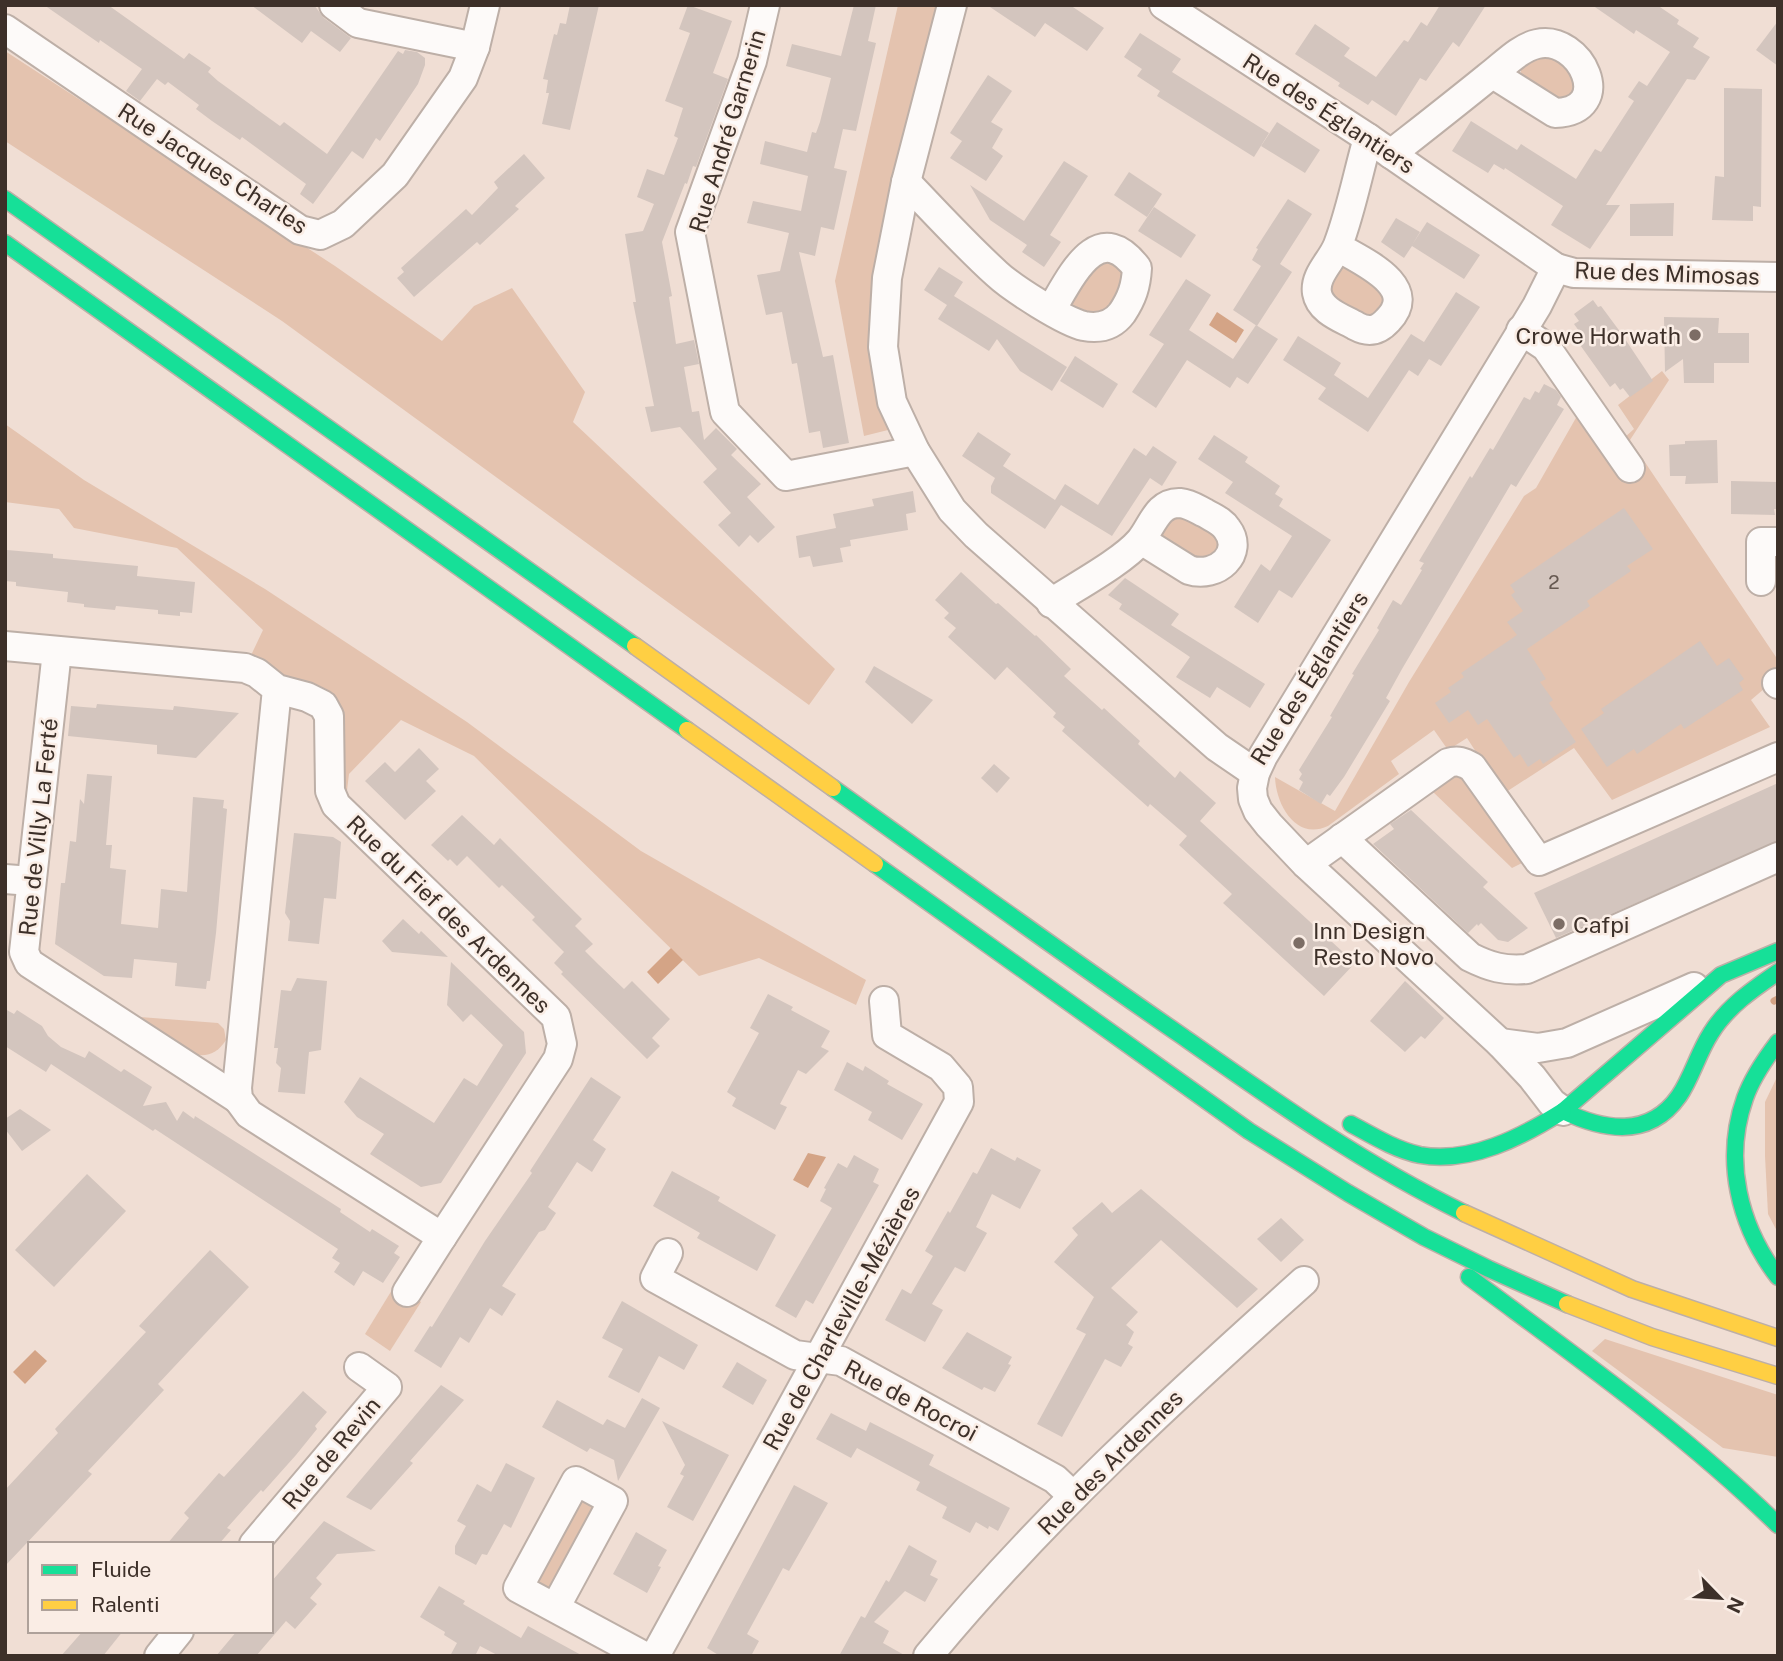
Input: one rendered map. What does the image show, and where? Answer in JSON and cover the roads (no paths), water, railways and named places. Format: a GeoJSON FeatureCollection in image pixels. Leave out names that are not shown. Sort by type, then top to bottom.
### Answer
{"type":"FeatureCollection","features":[{"type":"Feature","properties":{"kind":"main road"},"geometry":{"type":"LineString","coordinates":[[5,199],[1306,1124],[1422,1193],[1519,1240],[1632,1289],[1778,1338]]}},
{"type":"Feature","properties":{"kind":"main road"},"geometry":{"type":"LineString","coordinates":[[5,243],[1249,1131],[1393,1219],[1512,1280],[1617,1324],[1778,1376]]}},
{"type":"Feature","properties":{"kind":"main road"},"geometry":{"type":"LineString","coordinates":[[1340,1118],[1395,1147],[1422,1155],[1437,1156],[1475,1150],[1520,1136],[1563,1111],[1721,975],[1778,951]]}},
{"type":"Feature","properties":{"kind":"main road"},"geometry":{"type":"LineString","coordinates":[[1563,1111],[1592,1125],[1619,1129],[1652,1119],[1668,1109],[1678,1097],[1710,1034],[1725,1014],[1778,972]]}},
{"type":"Feature","properties":{"kind":"main road"},"geometry":{"type":"LineString","coordinates":[[1115,990],[1269,1077]]}},
{"type":"Feature","properties":{"kind":"main road"},"geometry":{"type":"LineString","coordinates":[[1778,1042],[1759,1068],[1744,1100],[1737,1130],[1735,1158],[1738,1190],[1745,1219],[1765,1262],[1778,1276]]}},
{"type":"Feature","properties":{"kind":"main road"},"geometry":{"type":"LineString","coordinates":[[1393,1219],[1672,1430],[1724,1473],[1778,1525]]}},
{"type":"Feature","properties":{"kind":"street"},"geometry":{"type":"LineString","coordinates":[[334,5],[358,23],[475,47]]}},
{"type":"Feature","properties":{"kind":"street","name":"Rue Jacques Charles"},"geometry":{"type":"LineString","coordinates":[[5,29],[300,230],[320,235],[343,224],[395,175],[463,78],[475,47],[485,5]]}},
{"type":"Feature","properties":{"kind":"street","name":"Rue André Garnerin"},"geometry":{"type":"LineString","coordinates":[[765,5],[752,61],[690,232],[724,412],[786,476],[915,451]]}},
{"type":"Feature","properties":{"kind":"street","name":"Rue des Églantiers"},"geometry":{"type":"LineString","coordinates":[[952,5],[906,183],[887,278],[883,347],[892,402],[915,451],[952,510],[976,535],[1217,747],[1255,773],[1545,292],[1556,268],[1391,153],[1164,5]]}},
{"type":"Feature","properties":{"kind":"street"},"geometry":{"type":"LineString","coordinates":[[1391,153],[1493,74]]}},
{"type":"Feature","properties":{"kind":"street"},"geometry":{"type":"LineString","coordinates":[[1338,247],[1368,138]]}},
{"type":"Feature","properties":{"kind":"street"},"geometry":{"type":"LineString","coordinates":[[906,183],[998,275],[1051,310]]}},
{"type":"Feature","properties":{"kind":"street","name":"Rue des Mimosas"},"geometry":{"type":"LineString","coordinates":[[1556,268],[1574,273],[1778,277]]}},
{"type":"Feature","properties":{"kind":"street"},"geometry":{"type":"LineString","coordinates":[[1521,330],[1546,347],[1630,468]]}},
{"type":"Feature","properties":{"kind":"street"},"geometry":{"type":"LineString","coordinates":[[1051,603],[1129,551],[1141,540]]}},
{"type":"Feature","properties":{"kind":"street"},"geometry":{"type":"LineString","coordinates":[[1761,581],[1761,542],[1778,542]]}},
{"type":"Feature","properties":{"kind":"street","name":"Rue du Fief des Ardennes"},"geometry":{"type":"LineString","coordinates":[[5,646],[246,668],[277,689],[307,697],[323,705],[330,716],[330,791],[344,816],[556,1017],[562,1044],[558,1059],[407,1293]]}},
{"type":"Feature","properties":{"kind":"street","name":"Rue de Villy La Ferté"},"geometry":{"type":"LineString","coordinates":[[57,651],[18,880],[24,952],[29,963],[238,1099]]}},
{"type":"Feature","properties":{"kind":"street"},"geometry":{"type":"LineString","coordinates":[[277,689],[238,1099],[249,1114],[442,1237]]}},
{"type":"Feature","properties":{"kind":"street"},"geometry":{"type":"LineString","coordinates":[[1306,864],[1448,763],[1455,761],[1472,767],[1539,860],[1778,757]]}},
{"type":"Feature","properties":{"kind":"street"},"geometry":{"type":"LineString","coordinates":[[1255,773],[1252,788],[1258,811],[1306,864],[1500,1043],[1552,1103],[1563,1111]]}},
{"type":"Feature","properties":{"kind":"street"},"geometry":{"type":"LineString","coordinates":[[1342,838],[1470,957],[1506,971],[1527,969],[1778,857]]}},
{"type":"Feature","properties":{"kind":"street"},"geometry":{"type":"LineString","coordinates":[[1500,1043],[1538,1048],[1567,1043],[1721,975]]}},
{"type":"Feature","properties":{"kind":"street","name":"Rue de Charleville-Mézières"},"geometry":{"type":"LineString","coordinates":[[655,1656],[960,1102],[958,1087],[941,1067],[887,1035],[884,1000]]}},
{"type":"Feature","properties":{"kind":"street","name":"Rue de Rocroi"},"geometry":{"type":"LineString","coordinates":[[668,1253],[655,1278],[795,1355],[841,1361],[1055,1479],[1073,1496]]}},
{"type":"Feature","properties":{"kind":"street","name":"Rue des Ardennes"},"geometry":{"type":"LineString","coordinates":[[928,1656],[960,1617],[1073,1496],[1181,1390],[1304,1281]]}},
{"type":"Feature","properties":{"kind":"street","name":"Rue de Revin"},"geometry":{"type":"LineString","coordinates":[[256,1542],[387,1387],[359,1367]]}},
{"type":"Feature","properties":{"kind":"street"},"geometry":{"type":"LineString","coordinates":[[555,1608],[644,1656]]}},
{"type":"Feature","properties":{"kind":"street"},"geometry":{"type":"LineString","coordinates":[[159,1656],[178,1633]]}},
{"type":"Feature","properties":{"kind":"waterway"},"geometry":{"type":"LineString","coordinates":[[1774,1001],[1778,999]]}},
{"type":"Feature","properties":{"kind":"place","name":"Crowe Horwath"},"geometry":{"type":"Point","coordinates":[1695,335]}},
{"type":"Feature","properties":{"kind":"place","name":"Cafpi"},"geometry":{"type":"Point","coordinates":[1559,924]}},
{"type":"Feature","properties":{"kind":"place","name":"Inn Design Resto Novo"},"geometry":{"type":"Point","coordinates":[1299,943]}}]}
